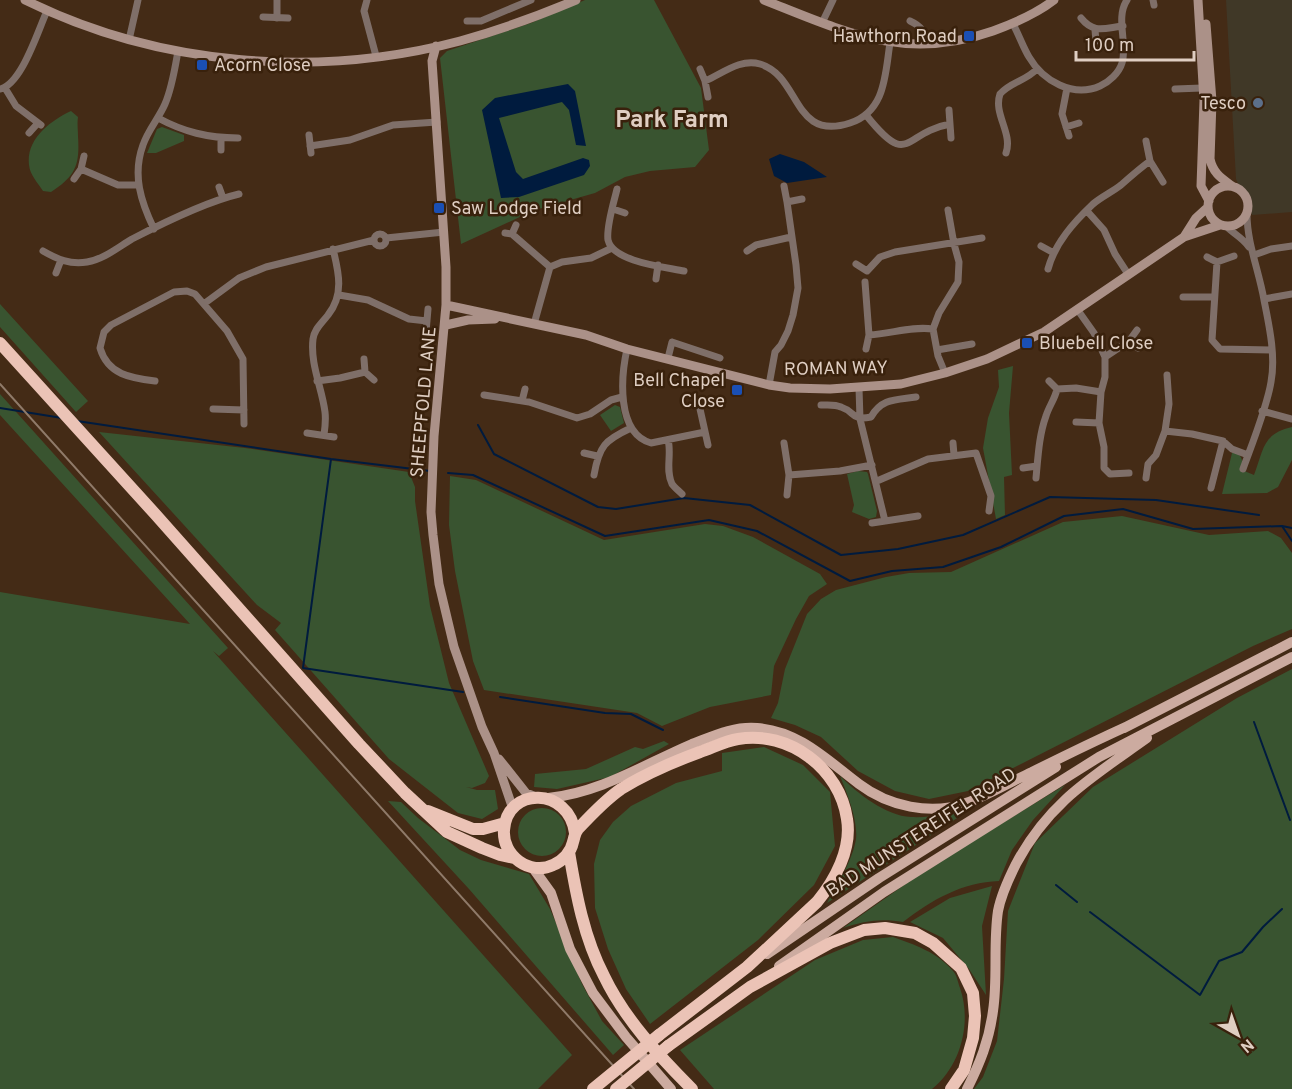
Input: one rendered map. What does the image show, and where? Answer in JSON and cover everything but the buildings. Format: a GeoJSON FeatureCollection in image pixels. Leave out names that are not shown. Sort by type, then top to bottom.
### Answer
{"type":"FeatureCollection","features":[{"type":"Feature","properties":{"kind":"highway"},"geometry":{"type":"LineString","coordinates":[[0,343],[156,515],[358,744],[447,832],[500,855],[514,858],[533,868],[553,865],[569,852]]}},
{"type":"Feature","properties":{"kind":"highway"},"geometry":{"type":"LineString","coordinates":[[692,1089],[638,1028],[604,976],[577,897],[569,852],[575,832],[596,810],[621,790],[680,760],[738,739],[761,738],[787,744],[809,756],[829,774],[842,799],[848,821],[842,862],[832,881],[817,902],[747,967]]}},
{"type":"Feature","properties":{"kind":"highway"},"geometry":{"type":"LineString","coordinates":[[514,858],[505,842],[505,823],[513,809],[520,803],[542,798],[564,807],[570,814],[575,832]]}},
{"type":"Feature","properties":{"kind":"highway"},"geometry":{"type":"LineString","coordinates":[[424,809],[473,829],[483,829],[505,823]]}},
{"type":"Feature","properties":{"kind":"highway"},"geometry":{"type":"LineString","coordinates":[[750,987],[830,943],[864,930],[885,928],[915,933],[933,943],[962,968],[973,993],[975,1016],[973,1038],[964,1070],[951,1089]]}},
{"type":"Feature","properties":{"kind":"highway","name":"BAD MUNSTEREIFEL ROAD"},"geometry":{"type":"LineString","coordinates":[[593,1089],[747,967]]}},
{"type":"Feature","properties":{"kind":"highway","name":"BAD MUNSTEREIFEL ROAD"},"geometry":{"type":"LineString","coordinates":[[616,1089],[750,987]]}},
{"type":"Feature","properties":{"kind":"main road","name":"BAD MUNSTEREIFEL ROAD"},"geometry":{"type":"LineString","coordinates":[[747,967],[1037,778],[1130,725],[1292,642]]}},
{"type":"Feature","properties":{"kind":"main road","name":"BAD MUNSTEREIFEL ROAD"},"geometry":{"type":"LineString","coordinates":[[750,987],[884,892],[1099,757],[1292,657]]}},
{"type":"Feature","properties":{"kind":"main road"},"geometry":{"type":"LineString","coordinates":[[967,1089],[985,1054],[993,1011],[999,910],[1011,874],[1027,844],[1065,798],[1179,716]]}},
{"type":"Feature","properties":{"kind":"main road"},"geometry":{"type":"LineString","coordinates":[[542,798],[564,797],[593,788],[732,729],[758,728],[788,734],[814,748],[860,785],[888,801],[917,808],[945,808],[976,799],[1130,725]]}},
{"type":"Feature","properties":{"kind":"main road"},"geometry":{"type":"LineString","coordinates":[[533,868],[551,893],[570,949],[593,993],[671,1089]]}},
{"type":"Feature","properties":{"kind":"street"},"geometry":{"type":"LineString","coordinates":[[25,0],[47,11],[129,40],[222,58],[268,61],[315,61],[376,56],[436,46],[514,25],[576,0]]}},
{"type":"Feature","properties":{"kind":"street"},"geometry":{"type":"LineString","coordinates":[[129,40],[138,0]]}},
{"type":"Feature","properties":{"kind":"street"},"geometry":{"type":"LineString","coordinates":[[277,0],[277,18]]}},
{"type":"Feature","properties":{"kind":"street"},"geometry":{"type":"LineString","coordinates":[[367,0],[364,11],[376,56]]}},
{"type":"Feature","properties":{"kind":"street"},"geometry":{"type":"LineString","coordinates":[[467,21],[481,21],[531,0]]}},
{"type":"Feature","properties":{"kind":"street"},"geometry":{"type":"LineString","coordinates":[[764,0],[844,32],[890,43],[928,44],[966,40],[1013,24],[1054,0]]}},
{"type":"Feature","properties":{"kind":"street"},"geometry":{"type":"LineString","coordinates":[[822,23],[833,0]]}},
{"type":"Feature","properties":{"kind":"street"},"geometry":{"type":"LineString","coordinates":[[1013,24],[1037,69],[1054,82],[1067,88],[1084,90],[1096,88],[1113,78],[1121,66],[1124,54],[1123,10],[1127,0]]}},
{"type":"Feature","properties":{"kind":"street"},"geometry":{"type":"LineString","coordinates":[[1198,0],[1204,101],[1201,186],[1213,220],[1233,234],[1240,236],[1254,254]]}},
{"type":"Feature","properties":{"kind":"street"},"geometry":{"type":"LineString","coordinates":[[1203,0],[1211,79],[1210,159],[1212,168],[1218,177],[1239,189],[1247,198],[1249,205],[1248,237],[1264,299],[1271,350],[1271,381],[1243,469]]}},
{"type":"Feature","properties":{"kind":"street"},"geometry":{"type":"LineString","coordinates":[[29,134],[39,124],[16,106],[3,88],[14,80],[20,71],[47,11]]}},
{"type":"Feature","properties":{"kind":"street"},"geometry":{"type":"LineString","coordinates":[[263,17],[288,18]]}},
{"type":"Feature","properties":{"kind":"street"},"geometry":{"type":"LineString","coordinates":[[1081,18],[1095,30],[1123,26]]}},
{"type":"Feature","properties":{"kind":"street"},"geometry":{"type":"LineString","coordinates":[[910,21],[924,31],[928,44]]}},
{"type":"Feature","properties":{"kind":"street"},"geometry":{"type":"LineString","coordinates":[[1095,30],[1096,41]]}},
{"type":"Feature","properties":{"kind":"street"},"geometry":{"type":"LineString","coordinates":[[705,81],[740,64],[758,63],[778,73],[805,115],[820,125],[841,125],[866,115],[879,98],[883,88],[890,43]]}},
{"type":"Feature","properties":{"kind":"street","name":"SHEEPFOLD LANE"},"geometry":{"type":"LineString","coordinates":[[436,46],[432,61],[447,305],[434,436],[431,512],[433,535],[439,584],[454,647],[513,809]]}},
{"type":"Feature","properties":{"kind":"street"},"geometry":{"type":"LineString","coordinates":[[154,229],[144,209],[138,185],[139,167],[143,145],[169,92],[178,51]]}},
{"type":"Feature","properties":{"kind":"street"},"geometry":{"type":"LineString","coordinates":[[700,69],[708,96]]}},
{"type":"Feature","properties":{"kind":"street"},"geometry":{"type":"LineString","coordinates":[[1006,153],[1008,140],[998,105],[1000,94],[1011,84],[1026,79],[1037,69]]}},
{"type":"Feature","properties":{"kind":"street"},"geometry":{"type":"LineString","coordinates":[[1067,88],[1062,114],[1069,136]]}},
{"type":"Feature","properties":{"kind":"street"},"geometry":{"type":"LineString","coordinates":[[1175,89],[1202,88]]}},
{"type":"Feature","properties":{"kind":"street"},"geometry":{"type":"LineString","coordinates":[[948,110],[951,138]]}},
{"type":"Feature","properties":{"kind":"street"},"geometry":{"type":"LineString","coordinates":[[866,115],[887,140],[899,144],[911,143],[933,129],[950,124]]}},
{"type":"Feature","properties":{"kind":"street"},"geometry":{"type":"LineString","coordinates":[[158,118],[183,131],[221,138],[238,138]]}},
{"type":"Feature","properties":{"kind":"street"},"geometry":{"type":"LineString","coordinates":[[309,135],[310,149],[350,140],[393,125],[437,122]]}},
{"type":"Feature","properties":{"kind":"street"},"geometry":{"type":"LineString","coordinates":[[1066,127],[1079,123]]}},
{"type":"Feature","properties":{"kind":"street"},"geometry":{"type":"LineString","coordinates":[[220,150],[221,138]]}},
{"type":"Feature","properties":{"kind":"street"},"geometry":{"type":"LineString","coordinates":[[1146,141],[1150,161],[1163,182]]}},
{"type":"Feature","properties":{"kind":"street"},"geometry":{"type":"LineString","coordinates":[[74,179],[81,169],[84,156]]}},
{"type":"Feature","properties":{"kind":"street"},"geometry":{"type":"LineString","coordinates":[[1048,269],[1052,252],[1094,203],[1121,185],[1132,173],[1150,161]]}},
{"type":"Feature","properties":{"kind":"street"},"geometry":{"type":"LineString","coordinates":[[81,169],[118,185],[138,185]]}},
{"type":"Feature","properties":{"kind":"street"},"geometry":{"type":"LineString","coordinates":[[769,385],[775,352],[788,331],[796,302],[797,273],[784,186]]}},
{"type":"Feature","properties":{"kind":"street"},"geometry":{"type":"LineString","coordinates":[[1208,204],[1212,194],[1218,189],[1232,186]]}},
{"type":"Feature","properties":{"kind":"street"},"geometry":{"type":"LineString","coordinates":[[219,187],[223,198]]}},
{"type":"Feature","properties":{"kind":"street"},"geometry":{"type":"LineString","coordinates":[[617,189],[608,231],[608,240],[612,248],[625,257],[684,271]]}},
{"type":"Feature","properties":{"kind":"street"},"geometry":{"type":"LineString","coordinates":[[43,251],[61,260],[78,263],[98,259],[154,229],[223,198],[239,194]]}},
{"type":"Feature","properties":{"kind":"street"},"geometry":{"type":"LineString","coordinates":[[787,202],[802,199]]}},
{"type":"Feature","properties":{"kind":"street","name":"ROMAN WAY"},"geometry":{"type":"LineString","coordinates":[[1184,237],[1208,204]]}},
{"type":"Feature","properties":{"kind":"street"},"geometry":{"type":"LineString","coordinates":[[613,209],[625,213]]}},
{"type":"Feature","properties":{"kind":"street"},"geometry":{"type":"LineString","coordinates":[[945,374],[933,329],[939,313],[958,282],[959,262],[948,210]]}},
{"type":"Feature","properties":{"kind":"street"},"geometry":{"type":"LineString","coordinates":[[1087,211],[1104,230],[1114,254],[1128,274]]}},
{"type":"Feature","properties":{"kind":"street"},"geometry":{"type":"LineString","coordinates":[[1223,226],[1240,223],[1247,214]]}},
{"type":"Feature","properties":{"kind":"street"},"geometry":{"type":"LineString","coordinates":[[516,225],[508,233],[550,267]]}},
{"type":"Feature","properties":{"kind":"street","name":"ROMAN WAY"},"geometry":{"type":"LineString","coordinates":[[447,305],[586,335],[627,349],[769,385],[790,388],[859,388],[901,384],[945,374],[987,359],[1044,332],[1184,237],[1223,226]]}},
{"type":"Feature","properties":{"kind":"street"},"geometry":{"type":"LineString","coordinates":[[205,303],[247,274],[333,249],[374,240],[380,233],[386,238],[444,232]]}},
{"type":"Feature","properties":{"kind":"street"},"geometry":{"type":"LineString","coordinates":[[747,251],[756,245],[791,237]]}},
{"type":"Feature","properties":{"kind":"street"},"geometry":{"type":"LineString","coordinates":[[856,264],[867,271],[880,257],[895,252],[982,238]]}},
{"type":"Feature","properties":{"kind":"street"},"geometry":{"type":"LineString","coordinates":[[1041,246],[1052,252]]}},
{"type":"Feature","properties":{"kind":"street"},"geometry":{"type":"LineString","coordinates":[[1254,254],[1292,246]]}},
{"type":"Feature","properties":{"kind":"street"},"geometry":{"type":"LineString","coordinates":[[550,267],[562,262],[591,258],[612,248]]}},
{"type":"Feature","properties":{"kind":"street"},"geometry":{"type":"LineString","coordinates":[[324,435],[325,412],[317,381],[313,341],[314,334],[329,314],[339,295],[338,269],[333,249]]}},
{"type":"Feature","properties":{"kind":"street"},"geometry":{"type":"LineString","coordinates":[[1207,257],[1217,262],[1234,256]]}},
{"type":"Feature","properties":{"kind":"street"},"geometry":{"type":"LineString","coordinates":[[56,273],[61,260]]}},
{"type":"Feature","properties":{"kind":"street"},"geometry":{"type":"LineString","coordinates":[[1217,262],[1212,340],[1220,350],[1271,350]]}},
{"type":"Feature","properties":{"kind":"street"},"geometry":{"type":"LineString","coordinates":[[656,279],[658,265]]}},
{"type":"Feature","properties":{"kind":"street"},"geometry":{"type":"LineString","coordinates":[[534,324],[550,267]]}},
{"type":"Feature","properties":{"kind":"street"},"geometry":{"type":"LineString","coordinates":[[865,282],[869,335],[866,349]]}},
{"type":"Feature","properties":{"kind":"street"},"geometry":{"type":"LineString","coordinates":[[155,381],[123,375],[107,363],[100,348],[104,332],[111,325],[180,291],[195,294],[227,331],[243,359],[244,424]]}},
{"type":"Feature","properties":{"kind":"street"},"geometry":{"type":"LineString","coordinates":[[1264,299],[1292,294]]}},
{"type":"Feature","properties":{"kind":"street"},"geometry":{"type":"LineString","coordinates":[[339,295],[368,300],[409,319],[427,321]]}},
{"type":"Feature","properties":{"kind":"street"},"geometry":{"type":"LineString","coordinates":[[1182,297],[1213,297]]}},
{"type":"Feature","properties":{"kind":"street"},"geometry":{"type":"LineString","coordinates":[[426,332],[428,309]]}},
{"type":"Feature","properties":{"kind":"street"},"geometry":{"type":"LineString","coordinates":[[1077,309],[1094,333],[1105,357],[1105,377],[1101,392],[1099,423],[1104,447],[1104,468],[1110,474],[1129,473]]}},
{"type":"Feature","properties":{"kind":"street","name":"ROMAN WAY"},"geometry":{"type":"LineString","coordinates":[[446,325],[468,320],[503,318]]}},
{"type":"Feature","properties":{"kind":"street"},"geometry":{"type":"LineString","coordinates":[[869,335],[891,334],[911,328],[933,329]]}},
{"type":"Feature","properties":{"kind":"street"},"geometry":{"type":"LineString","coordinates":[[1105,357],[1129,341],[1137,330]]}},
{"type":"Feature","properties":{"kind":"street"},"geometry":{"type":"LineString","coordinates":[[1129,341],[1138,348]]}},
{"type":"Feature","properties":{"kind":"street"},"geometry":{"type":"LineString","coordinates":[[668,358],[672,342],[720,358]]}},
{"type":"Feature","properties":{"kind":"street"},"geometry":{"type":"LineString","coordinates":[[937,350],[972,344]]}},
{"type":"Feature","properties":{"kind":"street"},"geometry":{"type":"LineString","coordinates":[[627,349],[622,397],[632,428],[644,441],[651,443],[705,432]]}},
{"type":"Feature","properties":{"kind":"street"},"geometry":{"type":"LineString","coordinates":[[364,359],[365,372],[374,380]]}},
{"type":"Feature","properties":{"kind":"street"},"geometry":{"type":"LineString","coordinates":[[317,381],[365,372]]}},
{"type":"Feature","properties":{"kind":"street"},"geometry":{"type":"LineString","coordinates":[[1146,478],[1148,464],[1156,455],[1165,431],[1169,404],[1167,375]]}},
{"type":"Feature","properties":{"kind":"street"},"geometry":{"type":"LineString","coordinates":[[1049,381],[1057,389],[1076,388],[1101,392]]}},
{"type":"Feature","properties":{"kind":"street"},"geometry":{"type":"LineString","coordinates":[[859,388],[860,419],[885,521]]}},
{"type":"Feature","properties":{"kind":"street"},"geometry":{"type":"LineString","coordinates":[[522,400],[525,389]]}},
{"type":"Feature","properties":{"kind":"street"},"geometry":{"type":"LineString","coordinates":[[1036,478],[1046,413],[1054,401],[1057,389]]}},
{"type":"Feature","properties":{"kind":"street"},"geometry":{"type":"LineString","coordinates":[[484,395],[522,400],[577,418],[590,414],[611,400],[622,397]]}},
{"type":"Feature","properties":{"kind":"street"},"geometry":{"type":"LineString","coordinates":[[821,405],[841,407],[855,418],[860,419],[871,417],[878,406],[883,403],[916,397]]}},
{"type":"Feature","properties":{"kind":"street"},"geometry":{"type":"LineString","coordinates":[[213,409],[244,410]]}},
{"type":"Feature","properties":{"kind":"street"},"geometry":{"type":"LineString","coordinates":[[700,409],[708,445]]}},
{"type":"Feature","properties":{"kind":"street"},"geometry":{"type":"LineString","coordinates":[[1262,411],[1292,419]]}},
{"type":"Feature","properties":{"kind":"street"},"geometry":{"type":"LineString","coordinates":[[1076,422],[1099,423]]}},
{"type":"Feature","properties":{"kind":"street"},"geometry":{"type":"LineString","coordinates":[[594,475],[597,456],[602,447],[612,438],[632,428]]}},
{"type":"Feature","properties":{"kind":"street"},"geometry":{"type":"LineString","coordinates":[[1165,431],[1224,441],[1232,449],[1248,455]]}},
{"type":"Feature","properties":{"kind":"street"},"geometry":{"type":"LineString","coordinates":[[307,433],[334,436]]}},
{"type":"Feature","properties":{"kind":"street"},"geometry":{"type":"LineString","coordinates":[[668,440],[671,450],[669,470],[672,483],[682,494]]}},
{"type":"Feature","properties":{"kind":"street"},"geometry":{"type":"LineString","coordinates":[[1211,488],[1224,441]]}},
{"type":"Feature","properties":{"kind":"street"},"geometry":{"type":"LineString","coordinates":[[784,443],[789,475],[787,495]]}},
{"type":"Feature","properties":{"kind":"street"},"geometry":{"type":"LineString","coordinates":[[953,443],[954,455]]}},
{"type":"Feature","properties":{"kind":"street"},"geometry":{"type":"LineString","coordinates":[[584,453],[597,456]]}},
{"type":"Feature","properties":{"kind":"street"},"geometry":{"type":"LineString","coordinates":[[877,481],[928,459],[976,453],[991,496],[989,511]]}},
{"type":"Feature","properties":{"kind":"street"},"geometry":{"type":"LineString","coordinates":[[789,475],[840,471],[872,465]]}},
{"type":"Feature","properties":{"kind":"street"},"geometry":{"type":"LineString","coordinates":[[1023,468],[1037,466]]}},
{"type":"Feature","properties":{"kind":"street"},"geometry":{"type":"LineString","coordinates":[[872,523],[918,516]]}},
{"type":"Feature","properties":{"kind":"street","name":"SHEEPFOLD LANE"},"geometry":{"type":"LineString","coordinates":[[494,753],[526,793],[542,798]]}},
{"type":"Feature","properties":{"kind":"shaded area"},"geometry":{"type":"Polygon","coordinates":[[[1226,0],[1292,0],[1292,212],[1252,215],[1236,179],[1226,0]]]}},
{"type":"Feature","properties":{"kind":"green space"},"geometry":{"type":"Polygon","coordinates":[[[585,0],[654,0],[701,88],[709,150],[695,167],[650,171],[625,177],[595,193],[535,210],[461,244],[440,58],[447,51],[531,23],[585,0]]]}},
{"type":"Feature","properties":{"kind":"green space"},"geometry":{"type":"Polygon","coordinates":[[[71,111],[78,117],[77,163],[66,181],[51,192],[43,191],[30,169],[31,147],[41,132],[55,120],[71,111]]]}},
{"type":"Feature","properties":{"kind":"green space"},"geometry":{"type":"Polygon","coordinates":[[[162,127],[184,135],[184,141],[156,153],[147,153],[157,129],[162,127]]]}},
{"type":"Feature","properties":{"kind":"green space"},"geometry":{"type":"Polygon","coordinates":[[[0,304],[88,401],[76,412],[0,327],[0,304]]]}},
{"type":"Feature","properties":{"kind":"green space"},"geometry":{"type":"Polygon","coordinates":[[[1013,366],[1009,413],[1012,475],[1004,477],[1005,515],[996,519],[983,448],[988,418],[999,387],[998,370],[1013,366]]]}},
{"type":"Feature","properties":{"kind":"green space"},"geometry":{"type":"Polygon","coordinates":[[[0,394],[228,648],[219,656],[213,651],[572,1055],[538,1089],[0,1089],[0,592],[190,624],[0,415],[0,394]]]}},
{"type":"Feature","properties":{"kind":"green space"},"geometry":{"type":"Polygon","coordinates":[[[615,405],[620,407],[624,423],[611,431],[600,415],[615,405]]]}},
{"type":"Feature","properties":{"kind":"green space"},"geometry":{"type":"Polygon","coordinates":[[[1292,427],[1292,460],[1278,487],[1267,493],[1222,494],[1232,453],[1238,453],[1241,457],[1242,470],[1254,475],[1269,438],[1292,427]]]}},
{"type":"Feature","properties":{"kind":"green space"},"geometry":{"type":"Polygon","coordinates":[[[99,432],[245,448],[409,472],[415,487],[430,606],[449,683],[489,776],[485,783],[472,788],[466,787],[477,790],[495,790],[498,809],[482,819],[458,813],[389,759],[275,630],[281,623],[257,605],[99,432]]]}},
{"type":"Feature","properties":{"kind":"green space"},"geometry":{"type":"Polygon","coordinates":[[[858,471],[868,474],[877,511],[876,517],[869,519],[852,512],[854,505],[847,474],[858,471]]]}},
{"type":"Feature","properties":{"kind":"green space"},"geometry":{"type":"Polygon","coordinates":[[[450,476],[476,480],[604,540],[705,524],[723,526],[753,537],[820,574],[827,584],[809,596],[796,619],[774,666],[771,695],[710,707],[662,726],[637,713],[484,690],[473,661],[455,571],[449,525],[450,476]]]}},
{"type":"Feature","properties":{"kind":"green space"},"geometry":{"type":"Polygon","coordinates":[[[1122,516],[1209,535],[1268,531],[1281,538],[1292,553],[1292,629],[1253,646],[968,791],[929,799],[895,791],[858,771],[821,737],[795,725],[771,718],[778,703],[785,669],[807,614],[821,599],[836,590],[909,573],[951,572],[1063,522],[1122,516]]]}},
{"type":"Feature","properties":{"kind":"green space"},"geometry":{"type":"Polygon","coordinates":[[[1292,669],[1292,1089],[974,1089],[983,1077],[997,1041],[1008,911],[1035,843],[1093,787],[1237,698],[1292,669]]]}},
{"type":"Feature","properties":{"kind":"green space"},"geometry":{"type":"Polygon","coordinates":[[[664,741],[669,744],[610,777],[557,789],[534,787],[535,774],[586,769],[635,747],[643,749],[664,741]]]}},
{"type":"Feature","properties":{"kind":"green space"},"geometry":{"type":"Polygon","coordinates":[[[764,747],[803,765],[830,792],[835,846],[814,885],[758,940],[650,1024],[626,989],[608,949],[595,908],[594,864],[600,840],[613,822],[631,806],[676,783],[722,771],[722,753],[764,747]]]}},
{"type":"Feature","properties":{"kind":"green space"},"geometry":{"type":"Polygon","coordinates":[[[840,776],[872,802],[901,816],[927,817],[971,809],[827,903],[848,864],[856,839],[854,815],[840,776]]]}},
{"type":"Feature","properties":{"kind":"green space"},"geometry":{"type":"Polygon","coordinates":[[[1065,785],[1033,820],[1012,850],[999,881],[973,885],[948,894],[925,906],[903,922],[873,921],[843,928],[927,869],[1065,785]]]}},
{"type":"Feature","properties":{"kind":"green space"},"geometry":{"type":"Polygon","coordinates":[[[388,801],[401,802],[460,850],[481,860],[529,874],[550,909],[582,984],[602,1021],[624,1045],[613,1055],[469,889],[388,801]]]}},
{"type":"Feature","properties":{"kind":"green space"},"geometry":{"type":"Polygon","coordinates":[[[537,808],[547,808],[559,815],[566,827],[566,837],[559,849],[547,856],[537,856],[522,845],[518,837],[518,827],[529,812],[537,808]]]}},
{"type":"Feature","properties":{"kind":"green space"},"geometry":{"type":"Polygon","coordinates":[[[992,886],[982,926],[986,995],[969,969],[943,938],[910,922],[950,898],[992,886]]]}},
{"type":"Feature","properties":{"kind":"green space"},"geometry":{"type":"Polygon","coordinates":[[[893,937],[925,950],[947,964],[956,975],[960,988],[965,1015],[961,1043],[950,1068],[932,1089],[714,1089],[680,1050],[815,960],[863,940],[893,937]]]}},
{"type":"Feature","properties":{"kind":"water"},"geometry":{"type":"Polygon","coordinates":[[[568,84],[575,91],[586,146],[576,145],[569,110],[562,102],[499,118],[516,172],[523,179],[583,158],[589,160],[590,166],[584,175],[519,197],[501,198],[482,110],[495,98],[568,84]]]}},
{"type":"Feature","properties":{"kind":"water"},"geometry":{"type":"Polygon","coordinates":[[[780,154],[804,162],[827,177],[787,183],[774,176],[769,159],[780,154]]]}},
{"type":"Feature","properties":{"kind":"waterway"},"geometry":{"type":"LineString","coordinates":[[0,408],[62,418]]}},
{"type":"Feature","properties":{"kind":"waterway"},"geometry":{"type":"LineString","coordinates":[[77,421],[331,459],[430,471]]}},
{"type":"Feature","properties":{"kind":"waterway"},"geometry":{"type":"LineString","coordinates":[[478,425],[494,454],[598,507],[616,509],[684,498],[750,505],[841,555],[898,549],[963,535],[1050,497],[1156,500],[1259,515]]}},
{"type":"Feature","properties":{"kind":"waterway"},"geometry":{"type":"LineString","coordinates":[[331,459],[303,668],[463,692]]}},
{"type":"Feature","properties":{"kind":"waterway"},"geometry":{"type":"LineString","coordinates":[[448,473],[473,475],[605,536],[709,520],[757,531],[850,581],[892,571],[943,567],[1001,547],[1064,516],[1123,509],[1193,529],[1282,526],[1292,528]]}},
{"type":"Feature","properties":{"kind":"waterway"},"geometry":{"type":"LineString","coordinates":[[1282,526],[1292,541]]}},
{"type":"Feature","properties":{"kind":"waterway"},"geometry":{"type":"LineString","coordinates":[[500,697],[605,713],[631,714],[663,730]]}},
{"type":"Feature","properties":{"kind":"waterway"},"geometry":{"type":"LineString","coordinates":[[1254,722],[1290,820]]}},
{"type":"Feature","properties":{"kind":"waterway"},"geometry":{"type":"LineString","coordinates":[[1056,885],[1077,902]]}},
{"type":"Feature","properties":{"kind":"waterway"},"geometry":{"type":"LineString","coordinates":[[1090,912],[1200,995],[1219,961],[1242,952],[1282,909]]}},
{"type":"Feature","properties":{"kind":"railway"},"geometry":{"type":"LineString","coordinates":[[0,384],[634,1089]]}},
{"type":"Feature","properties":{"kind":"place","name":"Hawthorn Road"},"geometry":{"type":"Point","coordinates":[969,36]}},
{"type":"Feature","properties":{"kind":"place","name":"Acorn Close"},"geometry":{"type":"Point","coordinates":[202,65]}},
{"type":"Feature","properties":{"kind":"place","name":"Tesco"},"geometry":{"type":"Point","coordinates":[1258,103]}},
{"type":"Feature","properties":{"kind":"place","name":"Saw Lodge Field"},"geometry":{"type":"Point","coordinates":[439,208]}},
{"type":"Feature","properties":{"kind":"place","name":"Bluebell Close"},"geometry":{"type":"Point","coordinates":[1027,343]}},
{"type":"Feature","properties":{"kind":"place","name":"Bell Chapel Close"},"geometry":{"type":"Point","coordinates":[737,390]}},
{"type":"Feature","properties":{"kind":"district","name":"Park Farm"},"geometry":{"type":"Point","coordinates":[672,119]}}]}
